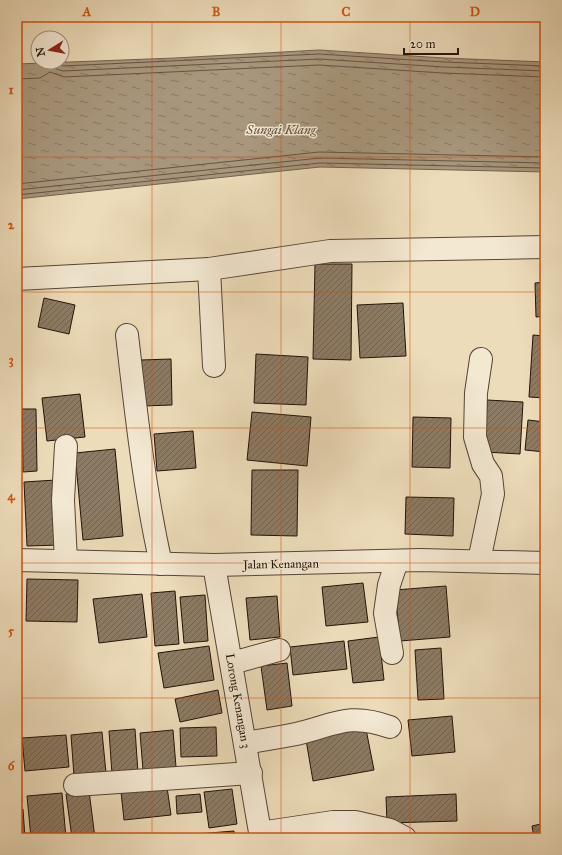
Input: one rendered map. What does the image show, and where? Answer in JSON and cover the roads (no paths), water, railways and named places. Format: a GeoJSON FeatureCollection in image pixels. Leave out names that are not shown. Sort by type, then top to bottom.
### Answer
{"type":"FeatureCollection","features":[{"type":"Feature","properties":{"kind":"street"},"geometry":{"type":"LineString","coordinates":[[17,279],[209,269],[330,251],[545,247]]}},
{"type":"Feature","properties":{"kind":"street"},"geometry":{"type":"LineString","coordinates":[[209,269],[214,366]]}},
{"type":"Feature","properties":{"kind":"street"},"geometry":{"type":"LineString","coordinates":[[127,335],[140,431],[144,477],[160,564]]}},
{"type":"Feature","properties":{"kind":"street"},"geometry":{"type":"LineString","coordinates":[[479,561],[492,494],[491,476],[483,464],[475,437],[476,393],[481,359]]}},
{"type":"Feature","properties":{"kind":"street"},"geometry":{"type":"LineString","coordinates":[[66,446],[63,500],[66,561]]}},
{"type":"Feature","properties":{"kind":"street","name":"Jalan Kenangan"},"geometry":{"type":"LineString","coordinates":[[17,560],[214,565],[396,561],[545,563]]}},
{"type":"Feature","properties":{"kind":"street"},"geometry":{"type":"LineString","coordinates":[[392,653],[385,613],[396,561]]}},
{"type":"Feature","properties":{"kind":"street","name":"Lorong Kenangan 3"},"geometry":{"type":"LineString","coordinates":[[214,565],[261,835]]}},
{"type":"Feature","properties":{"kind":"street"},"geometry":{"type":"LineString","coordinates":[[232,663],[279,650]]}},
{"type":"Feature","properties":{"kind":"street"},"geometry":{"type":"LineString","coordinates":[[246,742],[292,735],[331,722],[356,720],[374,722],[390,727]]}},
{"type":"Feature","properties":{"kind":"street"},"geometry":{"type":"LineString","coordinates":[[75,785],[251,773]]}},
{"type":"Feature","properties":{"kind":"street"},"geometry":{"type":"LineString","coordinates":[[261,835],[333,822],[356,822],[390,830],[405,838]]}},
{"type":"Feature","properties":{"kind":"water","name":"Sungai Klang"},"geometry":{"type":"Polygon","coordinates":[[[319,50],[444,58],[545,62],[545,172],[320,167],[17,199],[17,64],[30,64],[30,70],[70,70],[70,62],[319,50]]]}}]}
